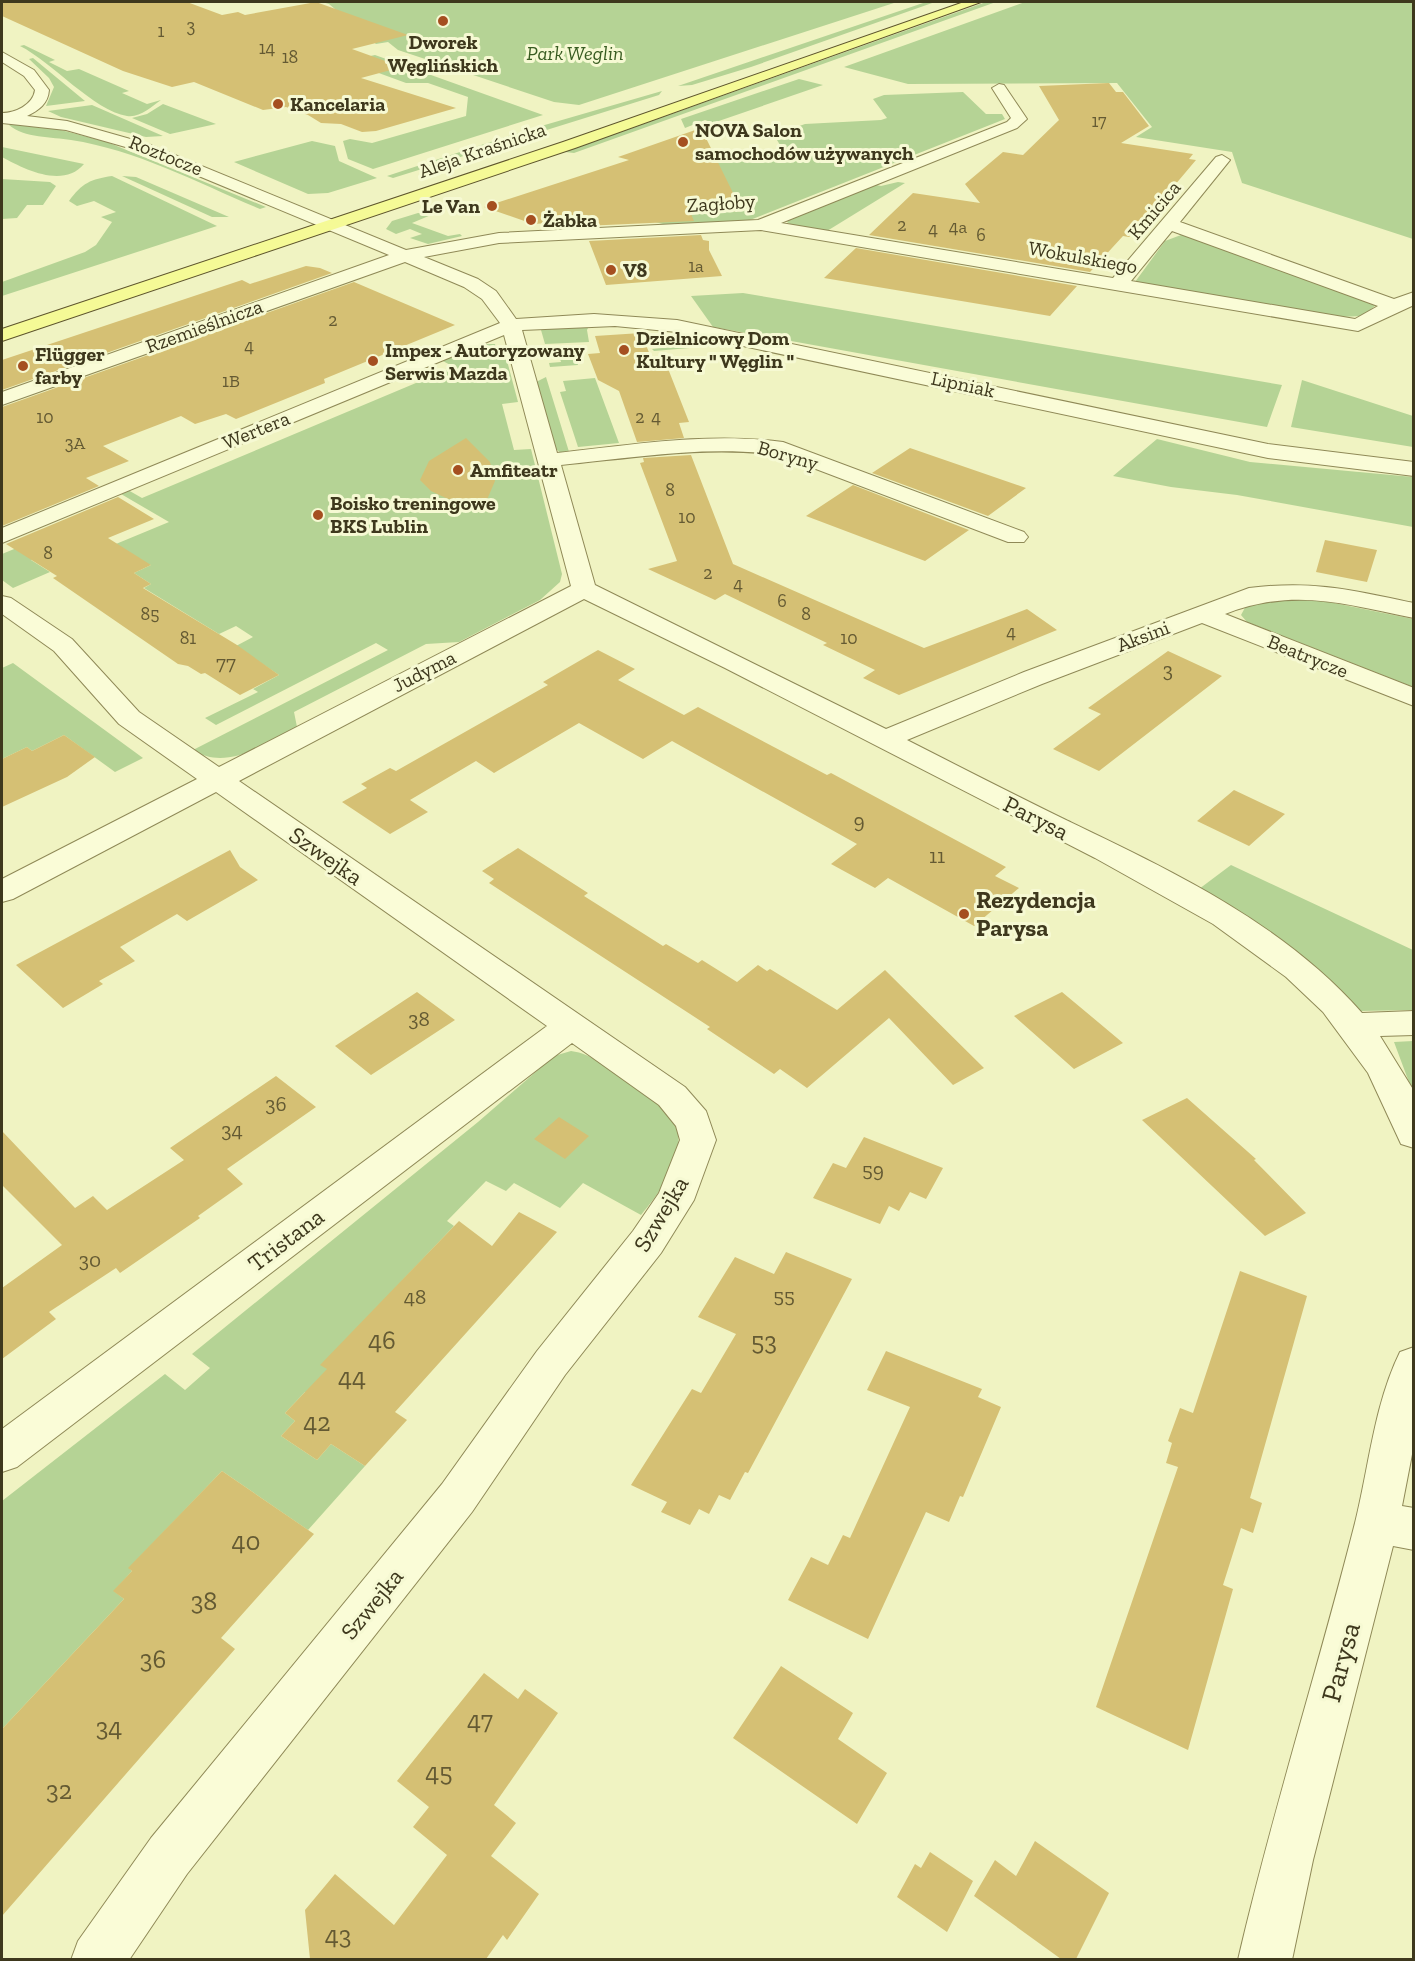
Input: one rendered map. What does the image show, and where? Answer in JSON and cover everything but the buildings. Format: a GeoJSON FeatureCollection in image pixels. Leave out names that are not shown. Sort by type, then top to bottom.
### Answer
{"type":"FeatureCollection","features":[{"type":"Feature","properties":{"kind":"main road","name":"Aleja Kraśnicka"},"geometry":{"type":"LineString","coordinates":[[2,335],[304,225],[947,2]]}},
{"type":"Feature","properties":{"kind":"main road","name":"Aleja Kraśnicka"},"geometry":{"type":"LineString","coordinates":[[304,225],[330,225],[766,77],[975,2]]}},
{"type":"Feature","properties":{"kind":"main road"},"geometry":{"type":"LineString","coordinates":[[51,300],[279,225]]}},
{"type":"Feature","properties":{"kind":"street"},"geometry":{"type":"LineString","coordinates":[[2,56],[39,81],[43,89],[42,98],[35,108],[9,108]]}},
{"type":"Feature","properties":{"kind":"street"},"geometry":{"type":"LineString","coordinates":[[4,134],[9,108],[31,75]]}},
{"type":"Feature","properties":{"kind":"street","name":"Zagłoby"},"geometry":{"type":"LineString","coordinates":[[407,255],[499,238],[761,225],[1011,125],[1019,119],[999,88]]}},
{"type":"Feature","properties":{"kind":"street","name":"Roztocze"},"geometry":{"type":"LineString","coordinates":[[9,108],[141,147],[304,225]]}},
{"type":"Feature","properties":{"kind":"street","name":"Roztocze"},"geometry":{"type":"LineString","coordinates":[[35,108],[67,126]]}},
{"type":"Feature","properties":{"kind":"street","name":"Roztocze"},"geometry":{"type":"LineString","coordinates":[[82,147],[106,154]]}},
{"type":"Feature","properties":{"kind":"street","name":"Kmicica"},"geometry":{"type":"LineString","coordinates":[[1117,286],[1222,160]]}},
{"type":"Feature","properties":{"kind":"street"},"geometry":{"type":"LineString","coordinates":[[1169,224],[1394,305]]}},
{"type":"Feature","properties":{"kind":"street"},"geometry":{"type":"LineString","coordinates":[[279,225],[304,225],[329,245]]}},
{"type":"Feature","properties":{"kind":"street"},"geometry":{"type":"LineString","coordinates":[[330,225],[471,283],[489,296],[511,325],[584,589]]}},
{"type":"Feature","properties":{"kind":"street","name":"Wokulskiego"},"geometry":{"type":"LineString","coordinates":[[761,225],[1358,325],[1394,305],[1413,298]]}},
{"type":"Feature","properties":{"kind":"street","name":"Rzemieślnicza"},"geometry":{"type":"LineString","coordinates":[[2,399],[407,255]]}},
{"type":"Feature","properties":{"kind":"street"},"geometry":{"type":"LineString","coordinates":[[358,256],[497,307]]}},
{"type":"Feature","properties":{"kind":"street","name":"Lipniak"},"geometry":{"type":"LineString","coordinates":[[511,325],[589,319],[677,326],[1268,450],[1413,469]]}},
{"type":"Feature","properties":{"kind":"street","name":"Wertera"},"geometry":{"type":"LineString","coordinates":[[2,536],[511,325]]}},
{"type":"Feature","properties":{"kind":"street","name":"Boryny"},"geometry":{"type":"LineString","coordinates":[[549,460],[723,443],[753,443],[783,449],[1016,537]]}},
{"type":"Feature","properties":{"kind":"street","name":"Parysa"},"geometry":{"type":"LineString","coordinates":[[584,589],[1207,906],[1298,970],[1353,1025],[1396,1092],[1413,1134]]}},
{"type":"Feature","properties":{"kind":"street","name":"Judyma"},"geometry":{"type":"LineString","coordinates":[[2,892],[584,589]]}},
{"type":"Feature","properties":{"kind":"street","name":"Aksini"},"geometry":{"type":"LineString","coordinates":[[884,740],[1033,678],[1249,596],[1288,591],[1329,593],[1413,611]]}},
{"type":"Feature","properties":{"kind":"street","name":"Szwejka"},"geometry":{"type":"LineString","coordinates":[[2,603],[63,645],[129,718],[571,1026],[628,1063],[672,1096],[693,1121],[698,1140],[675,1200],[647,1242],[551,1363],[457,1498],[169,1856],[97,1959]]}},
{"type":"Feature","properties":{"kind":"street","name":"Beatrycze"},"geometry":{"type":"LineString","coordinates":[[1203,614],[1413,698]]}},
{"type":"Feature","properties":{"kind":"street"},"geometry":{"type":"LineString","coordinates":[[1353,1025],[1413,1023]]}},
{"type":"Feature","properties":{"kind":"street","name":"Tristana"},"geometry":{"type":"LineString","coordinates":[[2,1454],[571,1026]]}},
{"type":"Feature","properties":{"kind":"street","name":"Parysa"},"geometry":{"type":"LineString","coordinates":[[1265,1959],[1287,1860],[1395,1526],[1393,1440],[1413,1364]]}},
{"type":"Feature","properties":{"kind":"green space","name":"Park Weglin"},"geometry":{"type":"Polygon","coordinates":[[[322,2],[897,2],[579,105],[554,102],[398,50],[388,42],[376,44],[329,4],[322,2]]]}},
{"type":"Feature","properties":{"kind":"green space"},"geometry":{"type":"Polygon","coordinates":[[[926,2],[935,2],[751,67],[692,85],[678,86],[926,2]]]}},
{"type":"Feature","properties":{"kind":"green space"},"geometry":{"type":"Polygon","coordinates":[[[986,2],[996,2],[574,153],[565,152],[986,2]]]}},
{"type":"Feature","properties":{"kind":"green space"},"geometry":{"type":"Polygon","coordinates":[[[1025,2],[1413,2],[1413,239],[1242,183],[1232,152],[1136,137],[1152,127],[1117,83],[908,84],[844,67],[1025,2]]]}},
{"type":"Feature","properties":{"kind":"green space"},"geometry":{"type":"Polygon","coordinates":[[[24,45],[55,60],[49,62],[67,71],[79,69],[129,91],[122,93],[147,104],[161,100],[136,115],[127,116],[114,112],[87,96],[46,63],[20,46],[24,45]]]}},
{"type":"Feature","properties":{"kind":"green space"},"geometry":{"type":"Polygon","coordinates":[[[375,55],[543,115],[373,169],[348,159],[343,141],[350,139],[372,143],[466,116],[468,97],[428,83],[406,83],[346,61],[375,55]]]}},
{"type":"Feature","properties":{"kind":"green space"},"geometry":{"type":"Polygon","coordinates":[[[33,58],[85,101],[46,106],[54,87],[49,78],[29,59],[33,58]]]}},
{"type":"Feature","properties":{"kind":"green space"},"geometry":{"type":"Polygon","coordinates":[[[799,79],[823,85],[713,123],[705,120],[685,128],[681,119],[799,79]]]}},
{"type":"Feature","properties":{"kind":"green space"},"geometry":{"type":"Polygon","coordinates":[[[662,91],[659,95],[393,178],[387,176],[524,131],[662,91]]]}},
{"type":"Feature","properties":{"kind":"green space"},"geometry":{"type":"Polygon","coordinates":[[[963,92],[986,114],[1002,114],[1005,119],[750,220],[667,225],[655,222],[694,158],[773,154],[783,150],[774,135],[805,124],[881,120],[887,118],[873,99],[884,95],[963,92]]]}},
{"type":"Feature","properties":{"kind":"green space"},"geometry":{"type":"Polygon","coordinates":[[[163,104],[216,124],[170,134],[132,118],[147,114],[163,104]]]}},
{"type":"Feature","properties":{"kind":"green space"},"geometry":{"type":"Polygon","coordinates":[[[92,105],[163,136],[146,137],[61,117],[48,111],[92,105]]]}},
{"type":"Feature","properties":{"kind":"green space"},"geometry":{"type":"Polygon","coordinates":[[[12,123],[57,129],[107,142],[266,207],[260,209],[167,168],[120,151],[71,140],[30,135],[9,125],[12,123]]]}},
{"type":"Feature","properties":{"kind":"green space"},"geometry":{"type":"Polygon","coordinates":[[[312,141],[335,146],[339,161],[377,178],[328,193],[308,194],[234,162],[312,141]]]}},
{"type":"Feature","properties":{"kind":"green space"},"geometry":{"type":"Polygon","coordinates":[[[2,147],[84,164],[65,175],[43,174],[21,167],[2,157],[2,147]]]}},
{"type":"Feature","properties":{"kind":"green space"},"geometry":{"type":"Polygon","coordinates":[[[112,176],[217,226],[2,296],[2,282],[85,252],[96,245],[112,222],[101,217],[116,212],[94,201],[77,206],[69,201],[88,183],[112,176]]]}},
{"type":"Feature","properties":{"kind":"green space"},"geometry":{"type":"Polygon","coordinates":[[[122,176],[136,177],[229,217],[212,217],[122,176]]]}},
{"type":"Feature","properties":{"kind":"green space"},"geometry":{"type":"Polygon","coordinates":[[[2,179],[50,182],[56,186],[43,205],[27,205],[17,218],[2,219],[2,179]]]}},
{"type":"Feature","properties":{"kind":"green space"},"geometry":{"type":"Polygon","coordinates":[[[898,182],[905,183],[827,231],[793,226],[787,222],[790,216],[872,184],[881,186],[898,182]]]}},
{"type":"Feature","properties":{"kind":"green space"},"geometry":{"type":"Polygon","coordinates":[[[418,213],[431,215],[412,223],[448,236],[460,234],[462,236],[428,244],[410,238],[422,234],[410,229],[396,234],[386,229],[392,221],[418,213]]]}},
{"type":"Feature","properties":{"kind":"green space"},"geometry":{"type":"Polygon","coordinates":[[[1181,235],[1194,236],[1376,305],[1363,316],[1338,317],[1135,282],[1165,241],[1181,235]]]}},
{"type":"Feature","properties":{"kind":"green space"},"geometry":{"type":"Polygon","coordinates":[[[743,293],[1282,385],[1267,427],[713,327],[691,296],[743,293]]]}},
{"type":"Feature","properties":{"kind":"green space"},"geometry":{"type":"Polygon","coordinates":[[[591,322],[587,330],[589,342],[545,344],[541,330],[548,329],[547,325],[591,322]]]}},
{"type":"Feature","properties":{"kind":"green space"},"geometry":{"type":"Polygon","coordinates":[[[677,332],[737,344],[654,351],[652,349],[701,344],[699,339],[679,337],[677,332]]]}},
{"type":"Feature","properties":{"kind":"green space"},"geometry":{"type":"Polygon","coordinates":[[[479,344],[495,344],[498,357],[506,357],[518,402],[502,404],[514,450],[531,449],[562,574],[560,582],[540,600],[459,642],[426,644],[294,712],[297,727],[246,753],[219,758],[206,756],[193,750],[388,650],[376,643],[216,725],[205,718],[258,692],[253,689],[279,675],[236,646],[253,637],[236,626],[219,634],[144,588],[151,584],[134,573],[151,565],[99,551],[169,522],[121,494],[128,490],[142,498],[454,367],[441,360],[479,344]]]}},
{"type":"Feature","properties":{"kind":"green space"},"geometry":{"type":"Polygon","coordinates":[[[573,347],[578,365],[550,367],[549,363],[561,362],[559,356],[547,357],[545,349],[573,347]]]}},
{"type":"Feature","properties":{"kind":"green space"},"geometry":{"type":"Polygon","coordinates":[[[546,377],[570,455],[562,454],[556,449],[536,382],[546,377]]]}},
{"type":"Feature","properties":{"kind":"green space"},"geometry":{"type":"Polygon","coordinates":[[[595,378],[619,443],[578,447],[560,392],[566,391],[563,381],[595,378]]]}},
{"type":"Feature","properties":{"kind":"green space"},"geometry":{"type":"Polygon","coordinates":[[[1302,380],[1413,416],[1413,447],[1291,427],[1302,380]]]}},
{"type":"Feature","properties":{"kind":"green space"},"geometry":{"type":"Polygon","coordinates":[[[1157,439],[1250,462],[1413,477],[1413,527],[1237,495],[1171,487],[1113,476],[1157,439]]]}},
{"type":"Feature","properties":{"kind":"green space"},"geometry":{"type":"Polygon","coordinates":[[[53,533],[31,560],[50,572],[13,588],[2,580],[2,554],[53,533]]]}},
{"type":"Feature","properties":{"kind":"green space"},"geometry":{"type":"Polygon","coordinates":[[[1291,597],[1329,602],[1413,619],[1413,687],[1247,622],[1241,615],[1247,604],[1291,597]]]}},
{"type":"Feature","properties":{"kind":"green space"},"geometry":{"type":"Polygon","coordinates":[[[13,663],[143,758],[115,772],[64,735],[32,751],[27,747],[2,759],[2,668],[13,663]]]}},
{"type":"Feature","properties":{"kind":"green space"},"geometry":{"type":"Polygon","coordinates":[[[1231,865],[1413,950],[1413,1010],[1360,1011],[1283,943],[1199,889],[1231,865]]]}},
{"type":"Feature","properties":{"kind":"green space"},"geometry":{"type":"Polygon","coordinates":[[[1413,1041],[1413,1093],[1394,1042],[1413,1041]]]}},
{"type":"Feature","properties":{"kind":"green space"},"geometry":{"type":"Polygon","coordinates":[[[571,1051],[600,1062],[651,1097],[667,1111],[677,1129],[679,1142],[672,1168],[658,1194],[641,1215],[583,1183],[560,1208],[514,1183],[506,1191],[486,1181],[447,1221],[454,1226],[396,1287],[337,1375],[315,1399],[305,1392],[285,1413],[295,1421],[281,1436],[317,1460],[331,1444],[365,1466],[308,1530],[222,1471],[129,1568],[132,1571],[114,1591],[124,1599],[2,1729],[2,1501],[165,1374],[185,1390],[210,1368],[192,1354],[478,1122],[554,1056],[571,1051]]]}},
{"type":"Feature","properties":{"kind":"place","name":"Dworek Węglińskich"},"geometry":{"type":"Point","coordinates":[443,21]}},
{"type":"Feature","properties":{"kind":"place","name":"Kancelaria"},"geometry":{"type":"Point","coordinates":[278,104]}},
{"type":"Feature","properties":{"kind":"place","name":"NOVA Salon samochodów używanych"},"geometry":{"type":"Point","coordinates":[683,142]}},
{"type":"Feature","properties":{"kind":"place","name":"Le Van"},"geometry":{"type":"Point","coordinates":[492,206]}},
{"type":"Feature","properties":{"kind":"place","name":"Żabka"},"geometry":{"type":"Point","coordinates":[531,220]}},
{"type":"Feature","properties":{"kind":"place","name":"V8"},"geometry":{"type":"Point","coordinates":[611,270]}},
{"type":"Feature","properties":{"kind":"place","name":"Dzielnicowy Dom Kultury \" Węglin \""},"geometry":{"type":"Point","coordinates":[624,350]}},
{"type":"Feature","properties":{"kind":"place","name":"Impex - Autoryzowany Serwis Mazda"},"geometry":{"type":"Point","coordinates":[373,361]}},
{"type":"Feature","properties":{"kind":"place","name":"Flügger farby"},"geometry":{"type":"Point","coordinates":[23,366]}},
{"type":"Feature","properties":{"kind":"place","name":"Amfiteatr"},"geometry":{"type":"Point","coordinates":[458,470]}},
{"type":"Feature","properties":{"kind":"place","name":"Boisko treningowe BKS Lublin"},"geometry":{"type":"Point","coordinates":[318,515]}},
{"type":"Feature","properties":{"kind":"place","name":"Rezydencja Parysa"},"geometry":{"type":"Point","coordinates":[964,914]}}]}
